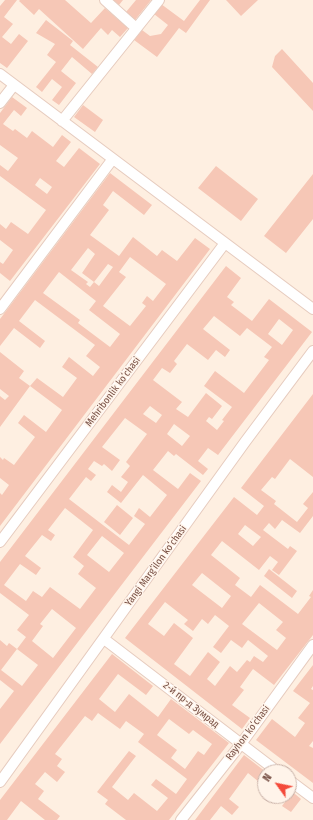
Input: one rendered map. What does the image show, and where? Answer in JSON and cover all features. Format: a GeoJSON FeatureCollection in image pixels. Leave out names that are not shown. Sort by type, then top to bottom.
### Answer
{"type":"FeatureCollection","features":[{"type":"Feature","properties":{"kind":"street"},"geometry":{"type":"LineString","coordinates":[[105,0],[136,28]]}},
{"type":"Feature","properties":{"kind":"street"},"geometry":{"type":"LineString","coordinates":[[62,121],[159,0]]}},
{"type":"Feature","properties":{"kind":"street"},"geometry":{"type":"LineString","coordinates":[[0,74],[112,160],[313,309]]}},
{"type":"Feature","properties":{"kind":"street"},"geometry":{"type":"LineString","coordinates":[[0,103],[14,85]]}},
{"type":"Feature","properties":{"kind":"street"},"geometry":{"type":"LineString","coordinates":[[0,309],[112,160]]}},
{"type":"Feature","properties":{"kind":"street","name":"Mehribonlik koʻchasi"},"geometry":{"type":"LineString","coordinates":[[0,542],[225,243]]}},
{"type":"Feature","properties":{"kind":"street","name":"Yangi Margʻilon koʻchasi"},"geometry":{"type":"LineString","coordinates":[[0,782],[245,442],[313,351]]}},
{"type":"Feature","properties":{"kind":"street","name":"2-й пр-д Зумрад"},"geometry":{"type":"LineString","coordinates":[[104,639],[267,764]]}},
{"type":"Feature","properties":{"kind":"street","name":"Rayhon koʻchasi"},"geometry":{"type":"LineString","coordinates":[[181,820],[241,744],[313,645]]}},
{"type":"Feature","properties":{"kind":"street"},"geometry":{"type":"LineString","coordinates":[[297,786],[313,798]]}},
{"type":"Feature","properties":{"kind":"building"},"geometry":{"type":"Polygon","coordinates":[[[5,0],[17,0],[4,17],[13,24],[2,37],[11,44],[19,34],[28,41],[7,68],[0,63],[0,6],[5,0]]]}},
{"type":"Feature","properties":{"kind":"building"},"geometry":{"type":"Polygon","coordinates":[[[65,0],[91,23],[105,8],[128,28],[120,37],[112,30],[108,35],[101,28],[83,49],[39,9],[34,15],[19,1],[65,0]]]}},
{"type":"Feature","properties":{"kind":"building"},"geometry":{"type":"Polygon","coordinates":[[[113,0],[123,0],[119,5],[113,0]]]}},
{"type":"Feature","properties":{"kind":"building"},"geometry":{"type":"Polygon","coordinates":[[[136,0],[151,0],[135,20],[126,12],[136,0]]]}},
{"type":"Feature","properties":{"kind":"building"},"geometry":{"type":"Polygon","coordinates":[[[200,0],[210,0],[186,33],[179,28],[157,57],[134,40],[142,30],[150,36],[161,34],[168,25],[154,14],[161,4],[184,21],[200,0]]]}},
{"type":"Feature","properties":{"kind":"building"},"geometry":{"type":"Polygon","coordinates":[[[226,0],[258,0],[241,16],[226,0]]]}},
{"type":"Feature","properties":{"kind":"building"},"geometry":{"type":"Polygon","coordinates":[[[46,20],[73,41],[70,45],[98,67],[92,74],[72,57],[61,71],[76,83],[59,105],[52,100],[62,87],[52,79],[42,92],[36,87],[56,62],[47,55],[55,44],[36,33],[46,20]]]}},
{"type":"Feature","properties":{"kind":"building"},"geometry":{"type":"Polygon","coordinates":[[[282,49],[313,83],[313,111],[272,67],[275,56],[282,49]]]}},
{"type":"Feature","properties":{"kind":"building"},"geometry":{"type":"Polygon","coordinates":[[[12,97],[27,108],[21,116],[14,110],[3,124],[13,131],[15,129],[27,138],[32,131],[53,147],[62,135],[71,142],[56,161],[64,167],[79,148],[100,164],[10,281],[0,273],[0,262],[3,264],[13,250],[0,240],[0,224],[6,229],[11,222],[28,234],[46,210],[0,176],[0,165],[8,171],[18,158],[0,145],[0,113],[12,97]],[[40,178],[35,185],[47,194],[52,187],[40,178]]]}},
{"type":"Feature","properties":{"kind":"building"},"geometry":{"type":"Polygon","coordinates":[[[83,105],[103,120],[95,132],[74,117],[83,105]]]}},
{"type":"Feature","properties":{"kind":"building"},"geometry":{"type":"Polygon","coordinates":[[[216,166],[258,199],[241,221],[198,188],[216,166]]]}},
{"type":"Feature","properties":{"kind":"building"},"geometry":{"type":"Polygon","coordinates":[[[110,173],[152,205],[144,215],[113,191],[103,205],[109,210],[90,235],[119,256],[133,237],[157,256],[162,250],[177,261],[195,238],[210,249],[0,526],[0,493],[2,495],[9,485],[0,478],[0,457],[14,465],[35,437],[18,423],[24,415],[46,432],[62,410],[30,386],[37,378],[63,397],[77,378],[62,367],[69,357],[93,376],[100,367],[86,356],[95,345],[35,300],[19,321],[45,341],[40,348],[14,328],[0,346],[0,319],[110,173]],[[88,248],[71,270],[88,282],[86,284],[90,287],[94,282],[82,273],[95,254],[88,248]],[[130,257],[119,272],[126,277],[103,306],[130,326],[146,306],[142,303],[147,296],[153,301],[166,284],[130,257]],[[108,264],[94,282],[99,286],[113,267],[108,264]],[[59,272],[43,293],[80,320],[78,323],[110,347],[120,334],[89,310],[96,301],[59,272]]]}},
{"type":"Feature","properties":{"kind":"building"},"geometry":{"type":"Polygon","coordinates":[[[313,174],[313,219],[286,253],[264,236],[313,174]]]}},
{"type":"Feature","properties":{"kind":"building"},"geometry":{"type":"Polygon","coordinates":[[[226,266],[241,278],[227,297],[234,302],[231,305],[252,321],[269,299],[312,332],[218,455],[208,448],[198,461],[208,469],[203,475],[176,454],[174,456],[168,451],[153,470],[178,489],[190,473],[201,481],[0,744],[0,709],[14,691],[0,680],[0,640],[7,646],[9,643],[17,649],[26,637],[17,630],[29,615],[0,593],[0,562],[226,266]],[[214,316],[203,329],[230,350],[225,357],[216,350],[208,360],[187,344],[174,361],[177,364],[170,373],[162,368],[153,380],[182,402],[176,409],[188,417],[206,393],[222,406],[212,419],[209,417],[206,421],[217,430],[224,421],[222,420],[232,407],[204,386],[215,371],[244,393],[269,360],[264,357],[272,347],[247,328],[240,336],[214,316]],[[279,319],[268,334],[282,345],[293,330],[279,319]],[[150,406],[143,414],[156,423],[162,415],[150,406]],[[125,418],[102,447],[120,460],[112,471],[104,464],[102,466],[94,461],[88,469],[96,475],[91,481],[86,477],[69,499],[129,545],[145,524],[134,516],[139,508],[150,517],[167,495],[143,475],[121,503],[107,492],[112,485],[121,492],[128,482],[121,477],[130,466],[126,462],[147,434],[125,418]],[[174,424],[167,434],[182,446],[190,436],[174,424]],[[65,508],[48,530],[55,535],[51,541],[42,535],[25,556],[41,568],[36,575],[20,564],[4,585],[26,601],[33,591],[42,597],[50,587],[80,609],[96,588],[78,574],[84,566],[73,557],[93,530],[65,508]],[[102,536],[87,555],[109,572],[124,553],[102,536]],[[52,609],[40,624],[43,626],[32,641],[53,658],[76,628],[52,609]],[[17,649],[1,670],[22,686],[38,665],[17,649]]]}},
{"type":"Feature","properties":{"kind":"building"},"geometry":{"type":"Polygon","coordinates":[[[0,352],[24,371],[19,378],[30,386],[0,427],[0,396],[5,400],[9,396],[0,389],[0,352]]]}},
{"type":"Feature","properties":{"kind":"building"},"geometry":{"type":"Polygon","coordinates":[[[313,394],[313,477],[290,459],[275,479],[272,477],[261,490],[276,501],[274,504],[297,522],[308,508],[303,504],[313,492],[313,516],[300,533],[282,520],[275,529],[269,523],[263,530],[288,549],[290,546],[297,551],[279,575],[272,570],[278,562],[270,556],[259,570],[222,541],[211,555],[240,578],[235,585],[251,597],[260,585],[298,614],[311,597],[309,596],[313,590],[313,635],[274,685],[253,669],[240,687],[244,690],[232,705],[250,718],[242,729],[125,638],[234,497],[257,515],[264,506],[241,488],[313,394]],[[245,525],[238,534],[253,546],[261,537],[245,525]],[[202,573],[192,585],[222,608],[231,596],[202,573]],[[165,602],[148,624],[164,636],[174,623],[193,638],[174,664],[190,676],[208,652],[220,662],[207,679],[215,686],[230,666],[237,672],[247,660],[250,662],[254,656],[263,662],[268,656],[248,640],[242,648],[231,640],[221,653],[213,647],[229,626],[215,615],[208,624],[202,619],[193,631],[184,624],[188,620],[165,602]],[[259,603],[242,624],[277,650],[286,638],[276,630],[283,622],[259,603]]]}},
{"type":"Feature","properties":{"kind":"building"},"geometry":{"type":"Polygon","coordinates":[[[117,505],[133,518],[120,535],[104,522],[117,505]]]}},
{"type":"Feature","properties":{"kind":"building"},"geometry":{"type":"Polygon","coordinates":[[[269,569],[297,591],[292,598],[264,576],[269,569]]]}},
{"type":"Feature","properties":{"kind":"building"},"geometry":{"type":"Polygon","coordinates":[[[112,654],[153,686],[146,695],[118,674],[99,699],[115,712],[129,694],[158,717],[171,699],[229,743],[169,820],[126,820],[105,804],[108,800],[97,792],[129,751],[136,756],[112,787],[128,800],[134,793],[157,811],[168,798],[151,785],[156,779],[176,794],[187,779],[138,742],[144,734],[126,721],[120,729],[98,713],[92,721],[85,716],[55,754],[62,759],[57,766],[65,772],[57,782],[45,772],[35,784],[44,791],[38,799],[60,816],[57,820],[45,820],[21,801],[7,820],[0,820],[0,800],[112,654]],[[169,719],[157,735],[177,750],[171,758],[185,769],[198,751],[204,755],[212,744],[193,730],[189,734],[169,719]]]}},
{"type":"Feature","properties":{"kind":"building"},"geometry":{"type":"Polygon","coordinates":[[[313,665],[313,686],[311,689],[313,690],[313,741],[309,746],[313,748],[313,783],[297,771],[297,764],[288,764],[256,740],[272,719],[295,737],[305,723],[298,718],[310,703],[293,691],[313,665]]]}},
{"type":"Feature","properties":{"kind":"building"},"geometry":{"type":"Polygon","coordinates":[[[244,755],[257,765],[257,780],[248,773],[229,799],[239,807],[232,815],[221,806],[210,820],[195,820],[244,755]]]}},
{"type":"Feature","properties":{"kind":"building"},"geometry":{"type":"Polygon","coordinates":[[[297,796],[301,799],[291,812],[282,806],[284,804],[297,804],[297,796]]]}}]}
